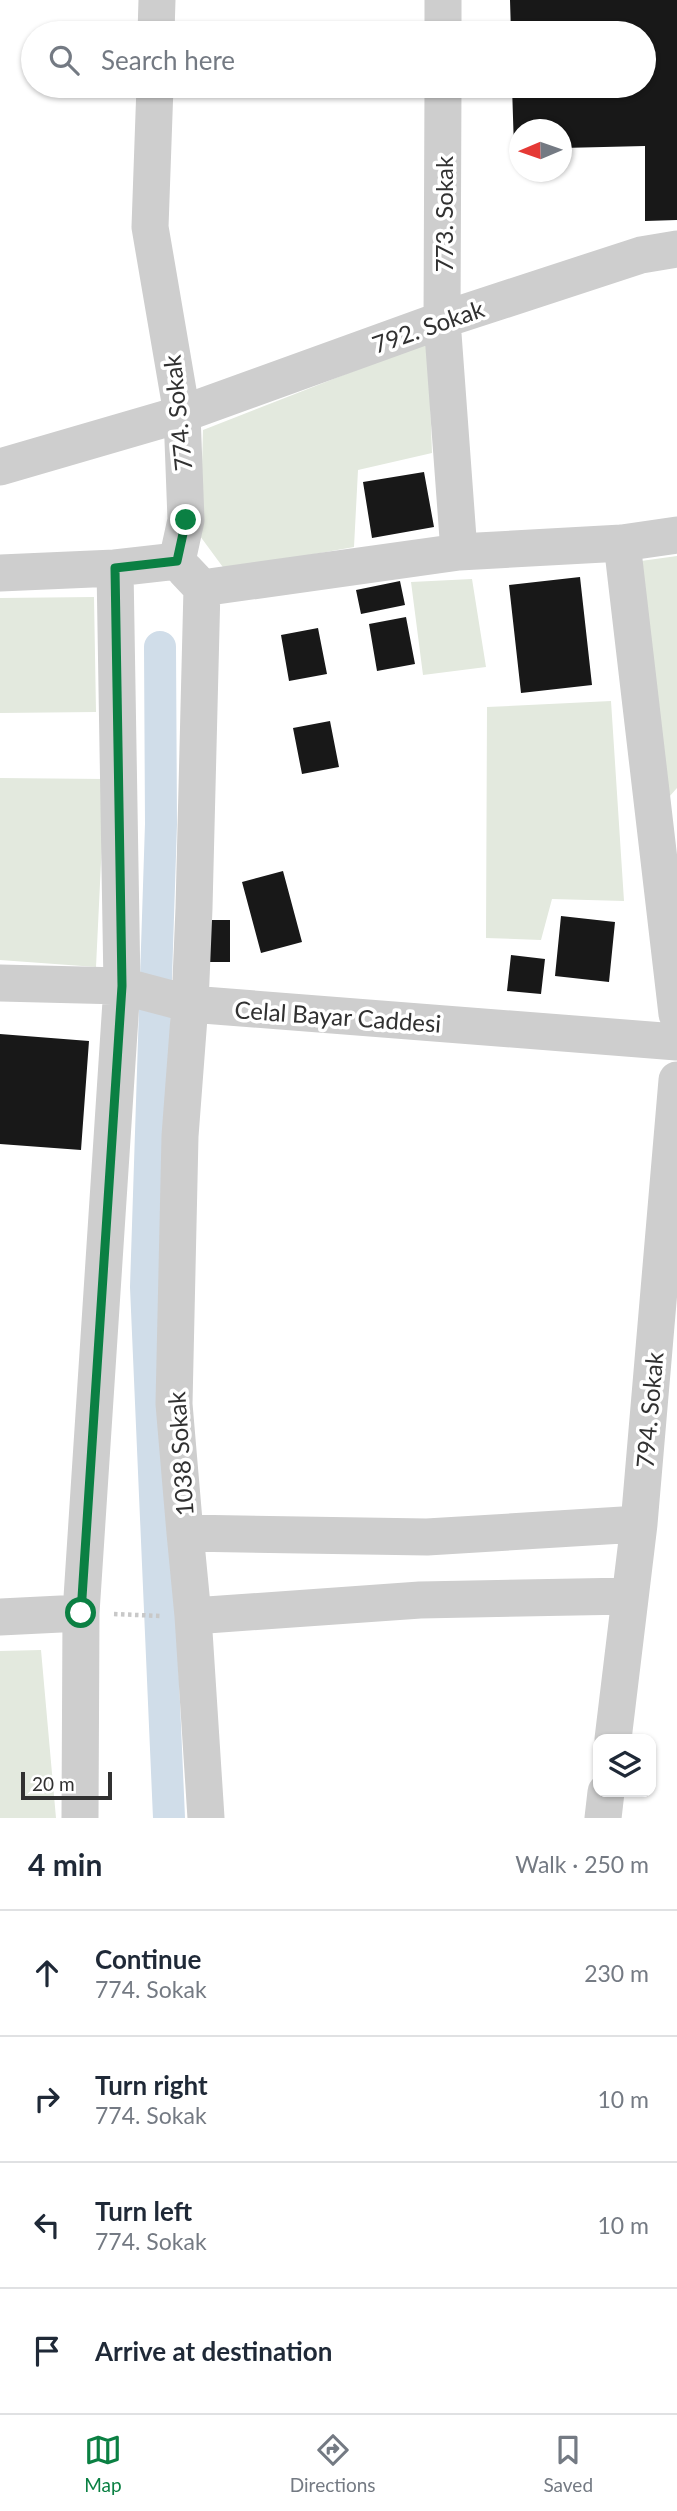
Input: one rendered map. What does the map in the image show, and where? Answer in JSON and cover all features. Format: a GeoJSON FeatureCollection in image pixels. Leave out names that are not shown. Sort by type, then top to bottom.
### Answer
{"type":"FeatureCollection","features":[{"type":"Feature","properties":{"kind":"street"},"geometry":{"type":"LineString","coordinates":[[157,21],[158,0]]}},
{"type":"Feature","properties":{"kind":"street"},"geometry":{"type":"LineString","coordinates":[[443,0],[443,21]]}},
{"type":"Feature","properties":{"kind":"street","name":"774. Sokak"},"geometry":{"type":"LineString","coordinates":[[155,98],[150,227],[182,414],[186,520],[177,561]]}},
{"type":"Feature","properties":{"kind":"street","name":"773. Sokak"},"geometry":{"type":"LineString","coordinates":[[443,98],[442,320],[459,552]]}},
{"type":"Feature","properties":{"kind":"street","name":"792. Sokak"},"geometry":{"type":"LineString","coordinates":[[0,467],[182,414],[442,320],[641,255],[677,249]]}},
{"type":"Feature","properties":{"kind":"street"},"geometry":{"type":"LineString","coordinates":[[0,573],[115,568],[177,561],[202,588],[459,552],[622,543],[677,535]]}},
{"type":"Feature","properties":{"kind":"street"},"geometry":{"type":"LineString","coordinates":[[622,543],[677,1014]]}},
{"type":"Feature","properties":{"kind":"street"},"geometry":{"type":"LineString","coordinates":[[80,1818],[94,1613],[122,986],[115,568]]}},
{"type":"Feature","properties":{"kind":"street","name":"1038 Sokak"},"geometry":{"type":"LineString","coordinates":[[202,588],[190,1004],[180,1136],[174,1404],[186,1533],[427,1537],[639,1524]]}},
{"type":"Feature","properties":{"kind":"street","name":"Celal Bayar Caddesi"},"geometry":{"type":"LineString","coordinates":[[0,983],[122,986],[190,1004],[677,1042]]}},
{"type":"Feature","properties":{"kind":"street","name":"794. Sokak"},"geometry":{"type":"LineString","coordinates":[[614,1734],[639,1524],[677,1080]]}},
{"type":"Feature","properties":{"kind":"street"},"geometry":{"type":"LineString","coordinates":[[186,1533],[178,1616],[206,1818]]}},
{"type":"Feature","properties":{"kind":"street"},"geometry":{"type":"LineString","coordinates":[[178,1616],[419,1600],[630,1596]]}},
{"type":"Feature","properties":{"kind":"street"},"geometry":{"type":"LineString","coordinates":[[0,1617],[94,1613]]}},
{"type":"Feature","properties":{"kind":"street"},"geometry":{"type":"LineString","coordinates":[[603,1818],[605,1797]]}},
{"type":"Feature","properties":{"kind":"path"},"geometry":{"type":"LineString","coordinates":[[94,1613],[178,1616]]}},
{"type":"Feature","properties":{"kind":"shaded area"},"geometry":{"type":"Polygon","coordinates":[[[428,342],[432,453],[358,470],[354,547],[225,570],[200,536],[203,430],[428,342]]]}},
{"type":"Feature","properties":{"kind":"shaded area"},"geometry":{"type":"Polygon","coordinates":[[[677,556],[677,788],[669,797],[641,561],[677,556]]]}},
{"type":"Feature","properties":{"kind":"shaded area"},"geometry":{"type":"Polygon","coordinates":[[[472,579],[486,667],[423,675],[411,582],[472,579]]]}},
{"type":"Feature","properties":{"kind":"shaded area"},"geometry":{"type":"Polygon","coordinates":[[[94,597],[96,712],[0,713],[0,598],[94,597]]]}},
{"type":"Feature","properties":{"kind":"shaded area"},"geometry":{"type":"Polygon","coordinates":[[[611,701],[624,901],[552,899],[541,940],[486,938],[487,707],[611,701]]]}},
{"type":"Feature","properties":{"kind":"shaded area"},"geometry":{"type":"Polygon","coordinates":[[[0,778],[105,779],[96,967],[0,960],[0,778]]]}},
{"type":"Feature","properties":{"kind":"shaded area"},"geometry":{"type":"Polygon","coordinates":[[[41,1650],[56,1818],[0,1818],[0,1651],[41,1650]]]}},
{"type":"Feature","properties":{"kind":"building"},"geometry":{"type":"Polygon","coordinates":[[[510,0],[677,0],[677,220],[645,221],[645,146],[572,148],[572,119],[513,119],[512,98],[656,98],[656,21],[511,21],[510,0]]]}},
{"type":"Feature","properties":{"kind":"building"},"geometry":{"type":"Polygon","coordinates":[[[424,472],[434,527],[372,538],[363,482],[424,472]]]}},
{"type":"Feature","properties":{"kind":"building"},"geometry":{"type":"Polygon","coordinates":[[[580,577],[592,685],[521,693],[509,585],[580,577]]]}},
{"type":"Feature","properties":{"kind":"building"},"geometry":{"type":"Polygon","coordinates":[[[400,581],[405,605],[361,614],[356,590],[400,581]]]}},
{"type":"Feature","properties":{"kind":"building"},"geometry":{"type":"Polygon","coordinates":[[[406,617],[415,664],[377,671],[369,624],[406,617]]]}},
{"type":"Feature","properties":{"kind":"building"},"geometry":{"type":"Polygon","coordinates":[[[318,628],[327,674],[289,681],[281,635],[318,628]]]}},
{"type":"Feature","properties":{"kind":"building"},"geometry":{"type":"Polygon","coordinates":[[[330,721],[339,767],[302,774],[293,728],[330,721]]]}},
{"type":"Feature","properties":{"kind":"building"},"geometry":{"type":"Polygon","coordinates":[[[283,871],[302,942],[261,953],[242,882],[283,871]]]}},
{"type":"Feature","properties":{"kind":"building"},"geometry":{"type":"Polygon","coordinates":[[[561,916],[615,922],[609,982],[555,976],[561,916]]]}},
{"type":"Feature","properties":{"kind":"building"},"geometry":{"type":"Polygon","coordinates":[[[209,920],[230,920],[230,962],[209,962],[209,920]]]}},
{"type":"Feature","properties":{"kind":"building"},"geometry":{"type":"Polygon","coordinates":[[[511,955],[545,959],[541,994],[507,991],[511,955]]]}},
{"type":"Feature","properties":{"kind":"building"},"geometry":{"type":"Polygon","coordinates":[[[0,1034],[89,1041],[81,1150],[0,1144],[0,1034]]]}},
{"type":"Feature","properties":{"kind":"waterway"},"geometry":{"type":"LineString","coordinates":[[160,647],[161,824],[146,1287],[169,1818]]}},
{"type":"Feature","properties":{"kind":"route"},"geometry":{"type":"LineString","coordinates":[[81,1613],[122,986],[115,568],[177,561],[186,520]]}}]}
